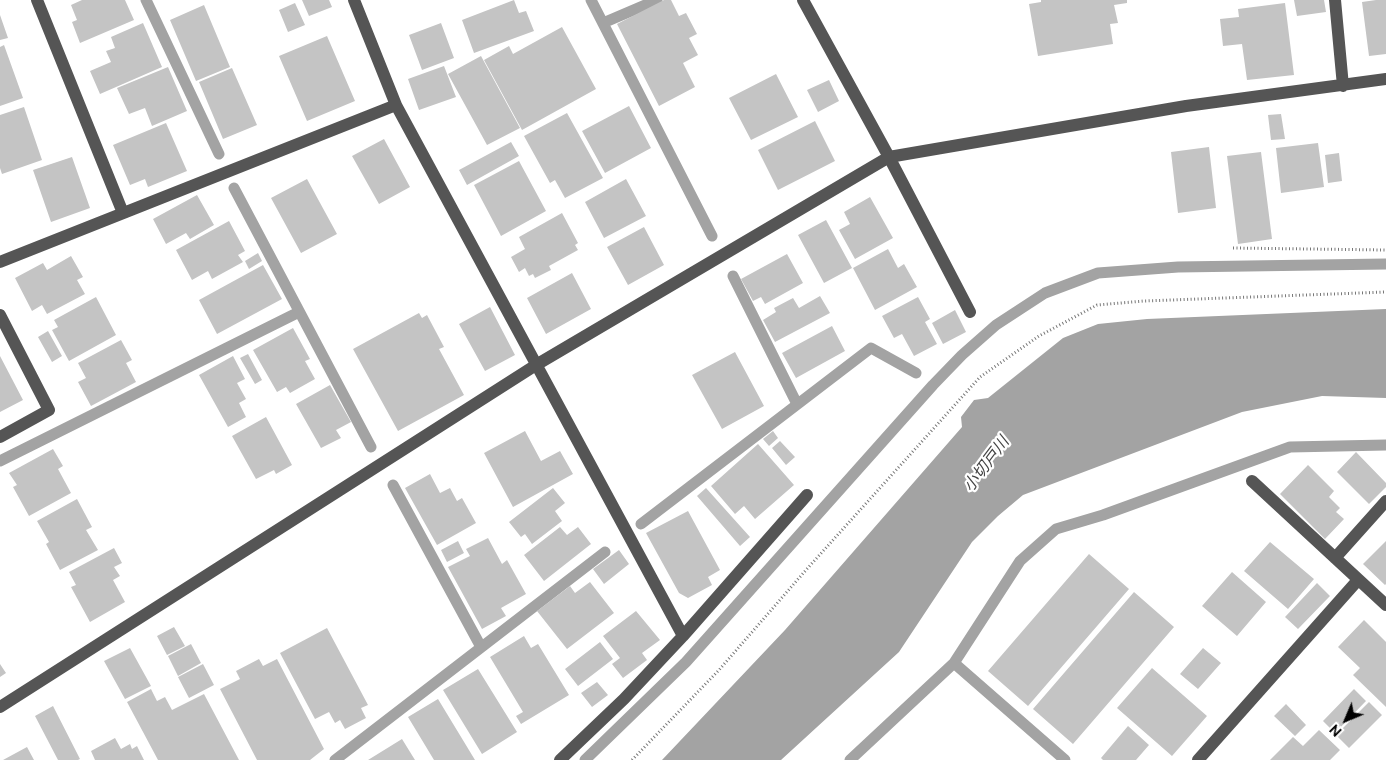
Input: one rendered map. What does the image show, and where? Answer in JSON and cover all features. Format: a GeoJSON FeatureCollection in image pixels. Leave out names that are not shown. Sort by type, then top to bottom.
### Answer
{"type":"FeatureCollection","features":[{"type":"Feature","properties":{"kind":"street"},"geometry":{"type":"LineString","coordinates":[[37,0],[123,213]]}},
{"type":"Feature","properties":{"kind":"street"},"geometry":{"type":"LineString","coordinates":[[354,0],[396,105],[683,636]]}},
{"type":"Feature","properties":{"kind":"street"},"geometry":{"type":"LineString","coordinates":[[803,0],[889,157],[970,312]]}},
{"type":"Feature","properties":{"kind":"street"},"geometry":{"type":"LineString","coordinates":[[1335,0],[1344,86]]}},
{"type":"Feature","properties":{"kind":"street"},"geometry":{"type":"LineString","coordinates":[[0,707],[536,365],[889,157],[1186,106],[1386,79]]}},
{"type":"Feature","properties":{"kind":"street"},"geometry":{"type":"LineString","coordinates":[[0,262],[396,105]]}},
{"type":"Feature","properties":{"kind":"street"},"geometry":{"type":"LineString","coordinates":[[0,315],[49,410],[0,437]]}},
{"type":"Feature","properties":{"kind":"street"},"geometry":{"type":"LineString","coordinates":[[1252,482],[1386,604]]}},
{"type":"Feature","properties":{"kind":"street"},"geometry":{"type":"LineString","coordinates":[[560,760],[624,699],[683,636],[807,495]]}},
{"type":"Feature","properties":{"kind":"street"},"geometry":{"type":"LineString","coordinates":[[1335,558],[1386,501]]}},
{"type":"Feature","properties":{"kind":"street"},"geometry":{"type":"LineString","coordinates":[[1198,760],[1358,580]]}},
{"type":"Feature","properties":{"kind":"path"},"geometry":{"type":"LineString","coordinates":[[1233,248],[1386,250]]}},
{"type":"Feature","properties":{"kind":"path"},"geometry":{"type":"LineString","coordinates":[[632,760],[719,670],[806,570],[980,377],[1039,336],[1097,305],[1144,301],[1386,292]]}},
{"type":"Feature","properties":{"kind":"water","name":"小切戸川"},"geometry":{"type":"Polygon","coordinates":[[[1386,309],[1386,398],[1322,396],[1242,412],[1023,495],[972,542],[899,652],[781,760],[662,760],[785,630],[962,427],[961,417],[974,400],[988,398],[1063,338],[1098,324],[1147,319],[1386,309]]]}},
{"type":"Feature","properties":{"kind":"building"},"geometry":{"type":"Polygon","coordinates":[[[82,0],[125,0],[134,20],[80,43],[72,22],[77,20],[71,5],[82,0]]]}},
{"type":"Feature","properties":{"kind":"building"},"geometry":{"type":"Polygon","coordinates":[[[302,0],[329,0],[332,7],[309,16],[302,0]]]}},
{"type":"Feature","properties":{"kind":"building"},"geometry":{"type":"Polygon","coordinates":[[[514,0],[519,13],[526,11],[534,31],[474,53],[462,20],[514,0]]]}},
{"type":"Feature","properties":{"kind":"building"},"geometry":{"type":"Polygon","coordinates":[[[664,0],[671,0],[679,16],[686,13],[697,34],[689,38],[698,55],[683,63],[695,87],[659,106],[617,24],[664,0]]]}},
{"type":"Feature","properties":{"kind":"building"},"geometry":{"type":"Polygon","coordinates":[[[1041,0],[1127,0],[1127,3],[1114,5],[1118,23],[1110,24],[1113,44],[1038,56],[1029,4],[1041,2],[1041,0]]]}},
{"type":"Feature","properties":{"kind":"building"},"geometry":{"type":"Polygon","coordinates":[[[1294,0],[1324,0],[1326,12],[1297,16],[1294,0]]]}},
{"type":"Feature","properties":{"kind":"building"},"geometry":{"type":"Polygon","coordinates":[[[1386,0],[1386,54],[1369,56],[1362,2],[1386,0]]]}},
{"type":"Feature","properties":{"kind":"building"},"geometry":{"type":"Polygon","coordinates":[[[295,3],[305,25],[288,32],[279,10],[295,3]]]}},
{"type":"Feature","properties":{"kind":"building"},"geometry":{"type":"Polygon","coordinates":[[[1285,3],[1294,75],[1247,80],[1242,44],[1223,46],[1220,19],[1239,17],[1238,9],[1285,3]]]}},
{"type":"Feature","properties":{"kind":"building"},"geometry":{"type":"Polygon","coordinates":[[[204,5],[230,67],[196,81],[170,20],[204,5]]]}},
{"type":"Feature","properties":{"kind":"building"},"geometry":{"type":"Polygon","coordinates":[[[0,15],[8,38],[0,40],[0,15]]]}},
{"type":"Feature","properties":{"kind":"building"},"geometry":{"type":"Polygon","coordinates":[[[143,23],[162,67],[100,94],[90,71],[111,62],[106,51],[115,48],[111,37],[143,23]]]}},
{"type":"Feature","properties":{"kind":"building"},"geometry":{"type":"Polygon","coordinates":[[[441,23],[454,58],[422,70],[409,35],[441,23]]]}},
{"type":"Feature","properties":{"kind":"building"},"geometry":{"type":"Polygon","coordinates":[[[562,27],[596,89],[522,130],[484,60],[509,46],[513,54],[562,27]]]}},
{"type":"Feature","properties":{"kind":"building"},"geometry":{"type":"Polygon","coordinates":[[[327,36],[355,101],[307,121],[279,56],[327,36]]]}},
{"type":"Feature","properties":{"kind":"building"},"geometry":{"type":"Polygon","coordinates":[[[4,45],[23,98],[0,106],[0,47],[4,45]]]}},
{"type":"Feature","properties":{"kind":"building"},"geometry":{"type":"Polygon","coordinates":[[[481,56],[520,128],[487,145],[448,74],[481,56]]]}},
{"type":"Feature","properties":{"kind":"building"},"geometry":{"type":"Polygon","coordinates":[[[444,66],[456,97],[419,110],[408,79],[444,66]]]}},
{"type":"Feature","properties":{"kind":"building"},"geometry":{"type":"Polygon","coordinates":[[[168,67],[187,111],[152,126],[145,108],[129,114],[117,88],[168,67]]]}},
{"type":"Feature","properties":{"kind":"building"},"geometry":{"type":"Polygon","coordinates":[[[232,68],[257,125],[223,139],[199,82],[232,68]]]}},
{"type":"Feature","properties":{"kind":"building"},"geometry":{"type":"Polygon","coordinates":[[[776,74],[798,117],[751,140],[729,98],[776,74]]]}},
{"type":"Feature","properties":{"kind":"building"},"geometry":{"type":"Polygon","coordinates":[[[829,80],[839,101],[818,112],[807,90],[829,80]]]}},
{"type":"Feature","properties":{"kind":"building"},"geometry":{"type":"Polygon","coordinates":[[[629,106],[651,148],[605,173],[582,131],[629,106]]]}},
{"type":"Feature","properties":{"kind":"building"},"geometry":{"type":"Polygon","coordinates":[[[24,107],[42,160],[2,174],[0,168],[0,115],[24,107]]]}},
{"type":"Feature","properties":{"kind":"building"},"geometry":{"type":"Polygon","coordinates":[[[567,113],[603,178],[565,198],[555,180],[550,183],[524,136],[567,113]]]}},
{"type":"Feature","properties":{"kind":"building"},"geometry":{"type":"Polygon","coordinates":[[[1281,114],[1285,139],[1271,140],[1268,115],[1281,114]]]}},
{"type":"Feature","properties":{"kind":"building"},"geometry":{"type":"Polygon","coordinates":[[[815,121],[835,161],[778,190],[758,150],[815,121]]]}},
{"type":"Feature","properties":{"kind":"building"},"geometry":{"type":"Polygon","coordinates":[[[166,123],[187,171],[148,187],[145,179],[130,185],[113,145],[166,123]]]}},
{"type":"Feature","properties":{"kind":"building"},"geometry":{"type":"Polygon","coordinates":[[[384,139],[410,187],[379,204],[352,156],[384,139]]]}},
{"type":"Feature","properties":{"kind":"building"},"geometry":{"type":"Polygon","coordinates":[[[511,142],[519,156],[467,185],[459,170],[511,142]]]}},
{"type":"Feature","properties":{"kind":"building"},"geometry":{"type":"Polygon","coordinates":[[[1318,143],[1324,187],[1281,193],[1276,148],[1318,143]]]}},
{"type":"Feature","properties":{"kind":"building"},"geometry":{"type":"Polygon","coordinates":[[[1209,147],[1216,208],[1178,213],[1171,152],[1209,147]]]}},
{"type":"Feature","properties":{"kind":"building"},"geometry":{"type":"Polygon","coordinates":[[[1261,152],[1272,239],[1238,244],[1227,156],[1261,152]]]}},
{"type":"Feature","properties":{"kind":"building"},"geometry":{"type":"Polygon","coordinates":[[[1339,153],[1342,181],[1328,183],[1325,155],[1339,153]]]}},
{"type":"Feature","properties":{"kind":"building"},"geometry":{"type":"Polygon","coordinates":[[[72,157],[90,208],[51,222],[33,170],[72,157]]]}},
{"type":"Feature","properties":{"kind":"building"},"geometry":{"type":"Polygon","coordinates":[[[519,161],[546,211],[501,236],[474,185],[519,161]]]}},
{"type":"Feature","properties":{"kind":"building"},"geometry":{"type":"Polygon","coordinates":[[[307,179],[337,234],[301,253],[271,198],[307,179]]]}},
{"type":"Feature","properties":{"kind":"building"},"geometry":{"type":"Polygon","coordinates":[[[626,179],[646,216],[604,238],[585,202],[626,179]]]}},
{"type":"Feature","properties":{"kind":"building"},"geometry":{"type":"Polygon","coordinates":[[[197,195],[214,225],[190,239],[186,233],[166,244],[153,219],[197,195]]]}},
{"type":"Feature","properties":{"kind":"building"},"geometry":{"type":"Polygon","coordinates":[[[870,197],[893,238],[855,259],[839,230],[850,224],[844,212],[870,197]]]}},
{"type":"Feature","properties":{"kind":"building"},"geometry":{"type":"Polygon","coordinates":[[[562,213],[578,243],[575,245],[578,250],[549,266],[551,270],[535,278],[533,274],[529,276],[525,268],[519,272],[511,257],[525,249],[519,237],[562,213]]]}},
{"type":"Feature","properties":{"kind":"building"},"geometry":{"type":"Polygon","coordinates":[[[826,220],[852,268],[824,283],[798,235],[826,220]]]}},
{"type":"Feature","properties":{"kind":"building"},"geometry":{"type":"Polygon","coordinates":[[[229,221],[245,251],[238,255],[243,262],[212,279],[208,271],[192,280],[176,250],[229,221]]]}},
{"type":"Feature","properties":{"kind":"building"},"geometry":{"type":"Polygon","coordinates":[[[644,227],[664,265],[628,285],[607,247],[644,227]]]}},
{"type":"Feature","properties":{"kind":"building"},"geometry":{"type":"Polygon","coordinates":[[[888,249],[898,268],[904,264],[917,287],[875,310],[853,268],[888,249]]]}},
{"type":"Feature","properties":{"kind":"building"},"geometry":{"type":"Polygon","coordinates":[[[258,253],[262,261],[249,269],[245,261],[258,253]]]}},
{"type":"Feature","properties":{"kind":"building"},"geometry":{"type":"Polygon","coordinates":[[[787,254],[803,283],[765,304],[761,297],[753,301],[741,279],[787,254]]]}},
{"type":"Feature","properties":{"kind":"building"},"geometry":{"type":"Polygon","coordinates":[[[71,256],[83,277],[77,280],[85,294],[47,314],[42,305],[32,311],[15,278],[43,263],[47,270],[71,256]]]}},
{"type":"Feature","properties":{"kind":"building"},"geometry":{"type":"Polygon","coordinates":[[[263,265],[282,299],[217,334],[199,300],[263,265]]]}},
{"type":"Feature","properties":{"kind":"building"},"geometry":{"type":"Polygon","coordinates":[[[572,273],[591,309],[546,334],[527,298],[572,273]]]}},
{"type":"Feature","properties":{"kind":"building"},"geometry":{"type":"Polygon","coordinates":[[[820,296],[830,313],[775,342],[763,320],[776,312],[774,308],[793,298],[799,308],[820,296]]]}},
{"type":"Feature","properties":{"kind":"building"},"geometry":{"type":"Polygon","coordinates":[[[96,297],[116,335],[69,361],[52,330],[58,327],[54,320],[96,297]]]}},
{"type":"Feature","properties":{"kind":"building"},"geometry":{"type":"Polygon","coordinates":[[[918,297],[930,319],[925,322],[937,344],[914,356],[902,334],[894,338],[882,316],[918,297]]]}},
{"type":"Feature","properties":{"kind":"building"},"geometry":{"type":"Polygon","coordinates":[[[490,307],[515,355],[485,371],[459,324],[490,307]]]}},
{"type":"Feature","properties":{"kind":"building"},"geometry":{"type":"Polygon","coordinates":[[[955,310],[966,332],[943,344],[932,323],[955,310]]]}},
{"type":"Feature","properties":{"kind":"building"},"geometry":{"type":"Polygon","coordinates":[[[419,313],[422,318],[427,315],[444,347],[439,349],[464,395],[398,431],[353,349],[419,313]]]}},
{"type":"Feature","properties":{"kind":"building"},"geometry":{"type":"Polygon","coordinates":[[[832,326],[845,351],[796,378],[782,353],[832,326]]]}},
{"type":"Feature","properties":{"kind":"building"},"geometry":{"type":"Polygon","coordinates":[[[293,328],[310,359],[305,361],[315,379],[290,393],[286,387],[277,392],[253,350],[293,328]]]}},
{"type":"Feature","properties":{"kind":"building"},"geometry":{"type":"Polygon","coordinates":[[[48,331],[62,356],[52,362],[38,337],[48,331]]]}},
{"type":"Feature","properties":{"kind":"building"},"geometry":{"type":"Polygon","coordinates":[[[121,340],[132,360],[126,363],[136,382],[91,406],[78,382],[86,378],[78,363],[121,340]]]}},
{"type":"Feature","properties":{"kind":"building"},"geometry":{"type":"Polygon","coordinates":[[[735,352],[764,406],[722,429],[692,375],[735,352]]]}},
{"type":"Feature","properties":{"kind":"building"},"geometry":{"type":"Polygon","coordinates":[[[248,354],[262,380],[255,384],[240,358],[248,354]]]}},
{"type":"Feature","properties":{"kind":"building"},"geometry":{"type":"Polygon","coordinates":[[[0,356],[23,400],[0,412],[0,356]]]}},
{"type":"Feature","properties":{"kind":"building"},"geometry":{"type":"Polygon","coordinates":[[[233,356],[245,379],[237,383],[246,399],[239,403],[246,417],[228,427],[199,375],[233,356]]]}},
{"type":"Feature","properties":{"kind":"building"},"geometry":{"type":"Polygon","coordinates":[[[330,385],[351,422],[336,430],[341,438],[321,448],[296,404],[330,385]]]}},
{"type":"Feature","properties":{"kind":"building"},"geometry":{"type":"Polygon","coordinates":[[[266,417],[292,465],[276,474],[274,470],[256,479],[232,436],[266,417]]]}},
{"type":"Feature","properties":{"kind":"building"},"geometry":{"type":"Polygon","coordinates":[[[525,431],[541,461],[560,451],[573,474],[513,507],[484,453],[525,431]]]}},
{"type":"Feature","properties":{"kind":"building"},"geometry":{"type":"Polygon","coordinates":[[[773,431],[778,438],[769,446],[763,439],[773,431]]]}},
{"type":"Feature","properties":{"kind":"building"},"geometry":{"type":"Polygon","coordinates":[[[780,441],[795,457],[786,465],[772,448],[780,441]]]}},
{"type":"Feature","properties":{"kind":"building"},"geometry":{"type":"Polygon","coordinates":[[[758,444],[794,485],[755,519],[744,506],[735,514],[711,486],[758,444]]]}},
{"type":"Feature","properties":{"kind":"building"},"geometry":{"type":"Polygon","coordinates":[[[53,449],[63,466],[58,469],[71,493],[29,516],[13,487],[17,485],[9,473],[53,449]]]}},
{"type":"Feature","properties":{"kind":"building"},"geometry":{"type":"Polygon","coordinates":[[[1356,452],[1386,483],[1386,487],[1369,504],[1337,472],[1356,452]]]}},
{"type":"Feature","properties":{"kind":"building"},"geometry":{"type":"Polygon","coordinates":[[[1308,465],[1334,491],[1329,497],[1340,508],[1336,512],[1344,519],[1325,539],[1280,494],[1308,465]]]}},
{"type":"Feature","properties":{"kind":"building"},"geometry":{"type":"Polygon","coordinates":[[[430,474],[440,493],[450,488],[457,501],[462,498],[476,523],[437,545],[405,488],[430,474]]]}},
{"type":"Feature","properties":{"kind":"building"},"geometry":{"type":"Polygon","coordinates":[[[553,488],[565,503],[555,511],[562,521],[532,544],[525,534],[521,537],[509,522],[553,488]]]}},
{"type":"Feature","properties":{"kind":"building"},"geometry":{"type":"Polygon","coordinates":[[[706,488],[750,537],[740,546],[697,496],[706,488]]]}},
{"type":"Feature","properties":{"kind":"building"},"geometry":{"type":"Polygon","coordinates":[[[77,499],[92,527],[86,530],[98,550],[60,570],[46,544],[49,542],[37,521],[77,499]]]}},
{"type":"Feature","properties":{"kind":"building"},"geometry":{"type":"Polygon","coordinates":[[[688,511],[720,570],[708,577],[712,585],[688,598],[679,593],[646,533],[688,511]]]}},
{"type":"Feature","properties":{"kind":"building"},"geometry":{"type":"Polygon","coordinates":[[[560,527],[567,535],[578,527],[591,544],[544,581],[524,555],[560,527]]]}},
{"type":"Feature","properties":{"kind":"building"},"geometry":{"type":"Polygon","coordinates":[[[488,538],[502,564],[507,560],[526,594],[501,608],[506,616],[482,629],[448,567],[470,556],[466,549],[488,538]]]}},
{"type":"Feature","properties":{"kind":"building"},"geometry":{"type":"Polygon","coordinates":[[[458,541],[464,553],[447,562],[441,550],[458,541]]]}},
{"type":"Feature","properties":{"kind":"building"},"geometry":{"type":"Polygon","coordinates":[[[1386,541],[1386,584],[1385,585],[1363,564],[1386,541]]]}},
{"type":"Feature","properties":{"kind":"building"},"geometry":{"type":"Polygon","coordinates":[[[1270,542],[1314,579],[1288,609],[1244,571],[1270,542]]]}},
{"type":"Feature","properties":{"kind":"building"},"geometry":{"type":"Polygon","coordinates":[[[114,548],[122,563],[114,567],[120,576],[113,580],[125,602],[90,622],[71,587],[76,585],[69,572],[114,548]]]}},
{"type":"Feature","properties":{"kind":"building"},"geometry":{"type":"Polygon","coordinates":[[[619,550],[629,564],[604,584],[593,569],[619,550]]]}},
{"type":"Feature","properties":{"kind":"building"},"geometry":{"type":"Polygon","coordinates":[[[1089,554],[1129,589],[1028,706],[988,671],[1089,554]]]}},
{"type":"Feature","properties":{"kind":"building"},"geometry":{"type":"Polygon","coordinates":[[[1232,572],[1266,602],[1237,636],[1202,606],[1232,572]]]}},
{"type":"Feature","properties":{"kind":"building"},"geometry":{"type":"Polygon","coordinates":[[[590,582],[614,613],[567,649],[537,611],[570,586],[575,593],[590,582]]]}},
{"type":"Feature","properties":{"kind":"building"},"geometry":{"type":"Polygon","coordinates":[[[1317,583],[1330,596],[1298,629],[1285,617],[1317,583]]]}},
{"type":"Feature","properties":{"kind":"building"},"geometry":{"type":"Polygon","coordinates":[[[1134,592],[1174,627],[1073,744],[1033,709],[1134,592]]]}},
{"type":"Feature","properties":{"kind":"building"},"geometry":{"type":"Polygon","coordinates":[[[636,611],[660,640],[642,653],[647,660],[623,678],[612,664],[620,658],[603,636],[636,611]]]}},
{"type":"Feature","properties":{"kind":"building"},"geometry":{"type":"Polygon","coordinates":[[[1364,620],[1386,642],[1386,707],[1353,675],[1360,668],[1338,647],[1364,620]]]}},
{"type":"Feature","properties":{"kind":"building"},"geometry":{"type":"Polygon","coordinates":[[[174,627],[185,646],[167,655],[157,636],[174,627]]]}},
{"type":"Feature","properties":{"kind":"building"},"geometry":{"type":"Polygon","coordinates":[[[327,628],[368,705],[361,708],[366,718],[345,729],[340,720],[335,723],[329,712],[315,719],[280,653],[327,628]]]}},
{"type":"Feature","properties":{"kind":"building"},"geometry":{"type":"Polygon","coordinates":[[[524,636],[531,648],[538,644],[569,695],[521,724],[516,716],[523,712],[490,657],[524,636]]]}},
{"type":"Feature","properties":{"kind":"building"},"geometry":{"type":"Polygon","coordinates":[[[600,642],[613,659],[578,686],[565,669],[600,642]]]}},
{"type":"Feature","properties":{"kind":"building"},"geometry":{"type":"Polygon","coordinates":[[[191,644],[201,663],[178,676],[168,656],[191,644]]]}},
{"type":"Feature","properties":{"kind":"building"},"geometry":{"type":"Polygon","coordinates":[[[130,648],[151,686],[125,699],[104,661],[130,648]]]}},
{"type":"Feature","properties":{"kind":"building"},"geometry":{"type":"Polygon","coordinates":[[[1203,648],[1221,663],[1198,689],[1180,674],[1203,648]]]}},
{"type":"Feature","properties":{"kind":"building"},"geometry":{"type":"Polygon","coordinates":[[[259,659],[263,666],[277,659],[324,749],[310,760],[257,760],[220,689],[240,679],[236,671],[259,659]]]}},
{"type":"Feature","properties":{"kind":"building"},"geometry":{"type":"Polygon","coordinates":[[[0,664],[6,673],[0,677],[0,664]]]}},
{"type":"Feature","properties":{"kind":"building"},"geometry":{"type":"Polygon","coordinates":[[[203,664],[214,685],[189,698],[178,677],[203,664]]]}},
{"type":"Feature","properties":{"kind":"building"},"geometry":{"type":"Polygon","coordinates":[[[1152,668],[1207,716],[1172,756],[1117,708],[1152,668]]]}},
{"type":"Feature","properties":{"kind":"building"},"geometry":{"type":"Polygon","coordinates":[[[478,669],[517,732],[482,754],[443,690],[478,669]]]}},
{"type":"Feature","properties":{"kind":"building"},"geometry":{"type":"Polygon","coordinates":[[[597,682],[608,695],[592,707],[581,693],[597,682]]]}},
{"type":"Feature","properties":{"kind":"building"},"geometry":{"type":"Polygon","coordinates":[[[151,689],[157,701],[165,697],[172,710],[204,694],[239,760],[158,760],[127,702],[151,689]]]}},
{"type":"Feature","properties":{"kind":"building"},"geometry":{"type":"Polygon","coordinates":[[[1354,689],[1366,701],[1335,733],[1323,721],[1354,689]]]}},
{"type":"Feature","properties":{"kind":"building"},"geometry":{"type":"Polygon","coordinates":[[[438,699],[475,760],[434,760],[408,717],[438,699]]]}},
{"type":"Feature","properties":{"kind":"building"},"geometry":{"type":"Polygon","coordinates":[[[1369,702],[1382,715],[1349,748],[1336,735],[1369,702]]]}},
{"type":"Feature","properties":{"kind":"building"},"geometry":{"type":"Polygon","coordinates":[[[1286,704],[1306,725],[1295,736],[1274,716],[1286,704]]]}},
{"type":"Feature","properties":{"kind":"building"},"geometry":{"type":"Polygon","coordinates":[[[53,706],[80,759],[78,760],[58,760],[35,716],[53,706]]]}},
{"type":"Feature","properties":{"kind":"building"},"geometry":{"type":"Polygon","coordinates":[[[1128,726],[1149,745],[1136,760],[1103,760],[1101,758],[1128,726]]]}},
{"type":"Feature","properties":{"kind":"building"},"geometry":{"type":"Polygon","coordinates":[[[1319,730],[1340,750],[1330,760],[1270,760],[1293,737],[1303,746],[1319,730]]]}},
{"type":"Feature","properties":{"kind":"building"},"geometry":{"type":"Polygon","coordinates":[[[115,738],[121,749],[130,744],[132,749],[137,746],[144,760],[95,760],[91,751],[115,738]]]}},
{"type":"Feature","properties":{"kind":"building"},"geometry":{"type":"Polygon","coordinates":[[[402,739],[415,760],[368,760],[402,739]]]}},
{"type":"Feature","properties":{"kind":"building"},"geometry":{"type":"Polygon","coordinates":[[[27,747],[34,760],[3,760],[27,747]]]}},
{"type":"Feature","properties":{"kind":"waterway"},"geometry":{"type":"LineString","coordinates":[[146,0],[219,154]]}},
{"type":"Feature","properties":{"kind":"waterway"},"geometry":{"type":"LineString","coordinates":[[591,0],[712,236]]}},
{"type":"Feature","properties":{"kind":"waterway"},"geometry":{"type":"LineString","coordinates":[[603,23],[657,0]]}},
{"type":"Feature","properties":{"kind":"waterway"},"geometry":{"type":"LineString","coordinates":[[234,188],[371,447]]}},
{"type":"Feature","properties":{"kind":"waterway"},"geometry":{"type":"LineString","coordinates":[[585,760],[686,662],[933,385],[962,355],[996,325],[1045,293],[1098,273],[1178,267],[1386,264]]}},
{"type":"Feature","properties":{"kind":"waterway"},"geometry":{"type":"LineString","coordinates":[[733,276],[797,404]]}},
{"type":"Feature","properties":{"kind":"waterway"},"geometry":{"type":"LineString","coordinates":[[0,461],[299,312]]}},
{"type":"Feature","properties":{"kind":"waterway"},"geometry":{"type":"LineString","coordinates":[[641,524],[871,348],[916,373]]}},
{"type":"Feature","properties":{"kind":"waterway"},"geometry":{"type":"LineString","coordinates":[[850,760],[954,663],[1020,561],[1056,529],[1103,515],[1290,447],[1386,445]]}},
{"type":"Feature","properties":{"kind":"waterway"},"geometry":{"type":"LineString","coordinates":[[393,485],[481,647]]}},
{"type":"Feature","properties":{"kind":"waterway"},"geometry":{"type":"LineString","coordinates":[[335,760],[605,552]]}},
{"type":"Feature","properties":{"kind":"waterway"},"geometry":{"type":"LineString","coordinates":[[954,663],[1065,760]]}}]}
